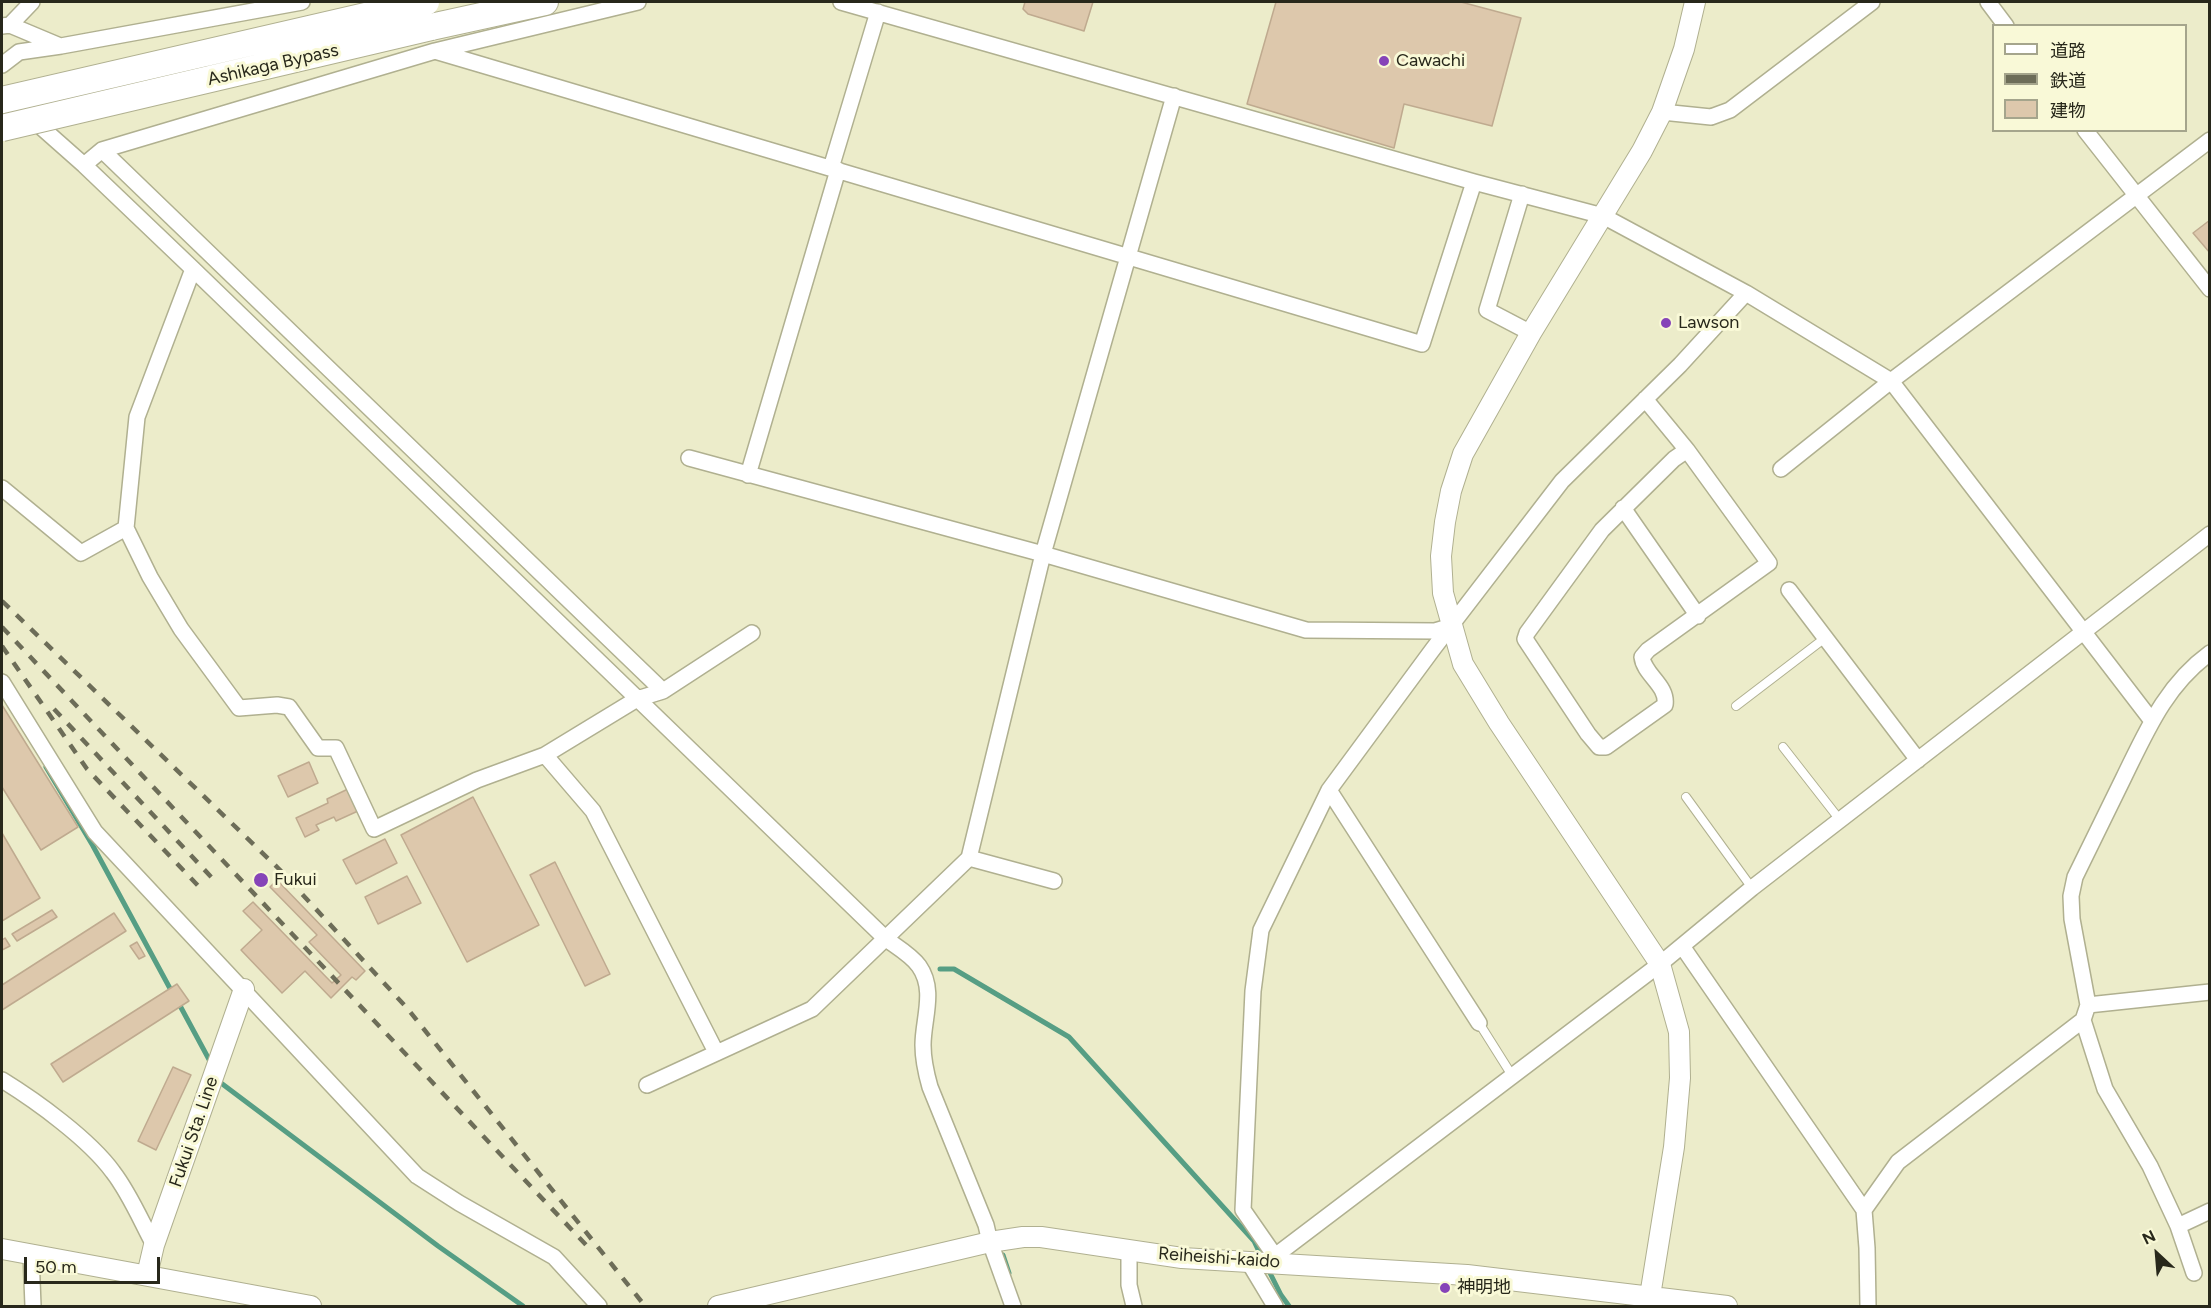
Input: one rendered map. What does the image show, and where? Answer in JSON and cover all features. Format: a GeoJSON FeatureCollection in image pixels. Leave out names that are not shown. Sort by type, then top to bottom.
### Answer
{"type":"FeatureCollection","features":[{"type":"Feature","properties":{"kind":"highway","name":"Ashikaga Bypass"},"geometry":{"type":"LineString","coordinates":[[8,102],[426,2]]}},
{"type":"Feature","properties":{"kind":"highway","name":"Ashikaga Bypass"},"geometry":{"type":"LineString","coordinates":[[2,128],[433,39],[544,2]]}},
{"type":"Feature","properties":{"kind":"main road"},"geometry":{"type":"LineString","coordinates":[[1650,1296],[1674,1147],[1680,1078],[1679,1032],[1660,964],[1499,723],[1463,664],[1443,593],[1441,556],[1451,491],[1463,454],[1531,333],[1603,216],[1662,112],[1684,49],[1695,2]]}},
{"type":"Feature","properties":{"kind":"main road","name":"Fukui Sta. Line"},"geometry":{"type":"LineString","coordinates":[[147,1275],[154,1245],[244,989]]}},
{"type":"Feature","properties":{"kind":"main road","name":"Reiheishi-kaido"},"geometry":{"type":"LineString","coordinates":[[718,1306],[990,1242],[1023,1237],[1041,1237],[1182,1258],[1260,1260],[1467,1275],[1727,1306]]}},
{"type":"Feature","properties":{"kind":"main road"},"geometry":{"type":"LineString","coordinates":[[2,1249],[147,1275],[251,1301],[311,1306]]}},
{"type":"Feature","properties":{"kind":"street"},"geometry":{"type":"LineString","coordinates":[[32,2],[6,26],[61,46]]}},
{"type":"Feature","properties":{"kind":"street"},"geometry":{"type":"LineString","coordinates":[[2,65],[19,52],[302,2]]}},
{"type":"Feature","properties":{"kind":"street"},"geometry":{"type":"LineString","coordinates":[[84,165],[102,150],[433,39],[638,2]]}},
{"type":"Feature","properties":{"kind":"street"},"geometry":{"type":"LineString","coordinates":[[841,2],[1474,182],[1603,216],[1746,293],[1891,381],[2152,721]]}},
{"type":"Feature","properties":{"kind":"street"},"geometry":{"type":"LineString","coordinates":[[1662,112],[1711,117],[1730,110],[1872,2]]}},
{"type":"Feature","properties":{"kind":"street"},"geometry":{"type":"LineString","coordinates":[[1988,2],[2004,24]]}},
{"type":"Feature","properties":{"kind":"street"},"geometry":{"type":"LineString","coordinates":[[748,475],[878,12]]}},
{"type":"Feature","properties":{"kind":"street"},"geometry":{"type":"LineString","coordinates":[[433,39],[834,169],[1422,344],[1474,182]]}},
{"type":"Feature","properties":{"kind":"street"},"geometry":{"type":"LineString","coordinates":[[2,92],[8,102],[84,165],[886,939],[919,966],[925,979],[928,1005],[923,1044],[925,1069],[930,1087],[986,1225],[1013,1306]]}},
{"type":"Feature","properties":{"kind":"street"},"geometry":{"type":"LineString","coordinates":[[647,1085],[812,1009],[969,858],[1043,554],[1174,96]]}},
{"type":"Feature","properties":{"kind":"street"},"geometry":{"type":"LineString","coordinates":[[2,119],[8,102]]}},
{"type":"Feature","properties":{"kind":"street"},"geometry":{"type":"LineString","coordinates":[[2086,132],[2134,196],[2210,289]]}},
{"type":"Feature","properties":{"kind":"street"},"geometry":{"type":"LineString","coordinates":[[1781,469],[1891,381],[2210,140]]}},
{"type":"Feature","properties":{"kind":"street"},"geometry":{"type":"LineString","coordinates":[[102,150],[663,691]]}},
{"type":"Feature","properties":{"kind":"street"},"geometry":{"type":"LineString","coordinates":[[1522,194],[1487,310],[1531,333]]}},
{"type":"Feature","properties":{"kind":"street"},"geometry":{"type":"LineString","coordinates":[[193,269],[137,417],[126,528],[150,577],[181,629],[239,708],[277,705],[289,707],[318,748],[336,748],[374,829],[477,780],[545,755],[637,699],[663,691],[752,633]]}},
{"type":"Feature","properties":{"kind":"street"},"geometry":{"type":"LineString","coordinates":[[1275,1306],[1243,1210],[1253,991],[1261,930],[1329,790],[1452,626],[1562,482],[1680,365],[1746,293]]}},
{"type":"Feature","properties":{"kind":"street"},"geometry":{"type":"LineString","coordinates":[[1645,399],[1687,450],[1768,563],[1698,616],[1648,650],[1642,657],[1643,663],[1666,697],[1665,705],[1606,747],[1599,747],[1525,639],[1595,538],[1674,459],[1687,450]]}},
{"type":"Feature","properties":{"kind":"street"},"geometry":{"type":"LineString","coordinates":[[689,458],[1043,554],[1306,630],[1435,631],[1452,626]]}},
{"type":"Feature","properties":{"kind":"street"},"geometry":{"type":"LineString","coordinates":[[2,488],[81,553],[126,528]]}},
{"type":"Feature","properties":{"kind":"street"},"geometry":{"type":"LineString","coordinates":[[1623,508],[1698,616]]}},
{"type":"Feature","properties":{"kind":"street"},"geometry":{"type":"LineString","coordinates":[[1260,1260],[1513,1077],[1660,964],[1752,888],[2210,534]]}},
{"type":"Feature","properties":{"kind":"street"},"geometry":{"type":"LineString","coordinates":[[1789,590],[1918,760]]}},
{"type":"Feature","properties":{"kind":"street"},"geometry":{"type":"LineString","coordinates":[[1864,1210],[1898,1162],[2083,1020],[2088,1005],[2072,919],[2071,896],[2074,877],[2152,721],[2174,686],[2190,668],[2210,653]]}},
{"type":"Feature","properties":{"kind":"street"},"geometry":{"type":"LineString","coordinates":[[2,682],[95,832],[417,1176],[459,1203],[554,1257],[599,1306]]}},
{"type":"Feature","properties":{"kind":"street"},"geometry":{"type":"LineString","coordinates":[[545,755],[593,811],[716,1052]]}},
{"type":"Feature","properties":{"kind":"street"},"geometry":{"type":"LineString","coordinates":[[1329,790],[1479,1023]]}},
{"type":"Feature","properties":{"kind":"street"},"geometry":{"type":"LineString","coordinates":[[969,858],[1054,881]]}},
{"type":"Feature","properties":{"kind":"street"},"geometry":{"type":"LineString","coordinates":[[1682,946],[1864,1210],[1868,1306]]}},
{"type":"Feature","properties":{"kind":"street"},"geometry":{"type":"LineString","coordinates":[[2088,1005],[2210,992]]}},
{"type":"Feature","properties":{"kind":"street"},"geometry":{"type":"LineString","coordinates":[[2083,1020],[2105,1089],[2150,1166],[2178,1226],[2194,1273]]}},
{"type":"Feature","properties":{"kind":"street"},"geometry":{"type":"LineString","coordinates":[[2,1080],[98,1153],[114,1172],[154,1245]]}},
{"type":"Feature","properties":{"kind":"street"},"geometry":{"type":"LineString","coordinates":[[2178,1226],[2210,1211]]}},
{"type":"Feature","properties":{"kind":"street"},"geometry":{"type":"LineString","coordinates":[[1129,1250],[1129,1285],[1134,1306]]}},
{"type":"Feature","properties":{"kind":"street"},"geometry":{"type":"LineString","coordinates":[[31,1254],[33,1306]]}},
{"type":"Feature","properties":{"kind":"lane"},"geometry":{"type":"LineString","coordinates":[[1736,706],[1825,638]]}},
{"type":"Feature","properties":{"kind":"lane"},"geometry":{"type":"LineString","coordinates":[[1783,747],[1840,820]]}},
{"type":"Feature","properties":{"kind":"lane"},"geometry":{"type":"LineString","coordinates":[[1686,797],[1752,888]]}},
{"type":"Feature","properties":{"kind":"lane"},"geometry":{"type":"LineString","coordinates":[[1479,1023],[1513,1077]]}},
{"type":"Feature","properties":{"kind":"building"},"geometry":{"type":"Polygon","coordinates":[[[1025,2],[1093,2],[1084,31],[1028,14],[1023,9],[1025,2]]]}},
{"type":"Feature","properties":{"kind":"building","name":"Cawachi"},"geometry":{"type":"Polygon","coordinates":[[[1276,2],[1461,2],[1521,18],[1492,126],[1404,104],[1394,148],[1247,104],[1276,2]]]}},
{"type":"Feature","properties":{"kind":"building"},"geometry":{"type":"Polygon","coordinates":[[[2210,220],[2210,253],[2193,233],[2210,220]]]}},
{"type":"Feature","properties":{"kind":"building"},"geometry":{"type":"Polygon","coordinates":[[[2,705],[78,827],[41,850],[2,787],[2,705]]]}},
{"type":"Feature","properties":{"kind":"building"},"geometry":{"type":"Polygon","coordinates":[[[309,762],[318,783],[288,797],[278,776],[309,762]]]}},
{"type":"Feature","properties":{"kind":"building"},"geometry":{"type":"Polygon","coordinates":[[[348,789],[358,811],[336,821],[334,817],[316,825],[319,830],[305,837],[296,818],[328,803],[327,799],[348,789]]]}},
{"type":"Feature","properties":{"kind":"building"},"geometry":{"type":"Polygon","coordinates":[[[473,797],[539,925],[467,962],[401,835],[473,797]]]}},
{"type":"Feature","properties":{"kind":"building"},"geometry":{"type":"Polygon","coordinates":[[[2,833],[40,898],[2,921],[2,833]]]}},
{"type":"Feature","properties":{"kind":"building"},"geometry":{"type":"Polygon","coordinates":[[[385,839],[397,863],[356,884],[343,860],[385,839]]]}},
{"type":"Feature","properties":{"kind":"building"},"geometry":{"type":"Polygon","coordinates":[[[555,862],[610,974],[585,986],[530,875],[555,862]]]}},
{"type":"Feature","properties":{"kind":"building"},"geometry":{"type":"Polygon","coordinates":[[[407,876],[421,903],[378,924],[365,897],[407,876]]]}},
{"type":"Feature","properties":{"kind":"building"},"geometry":{"type":"Polygon","coordinates":[[[277,880],[365,971],[356,980],[352,977],[331,998],[305,971],[282,993],[241,950],[262,930],[243,911],[253,902],[332,983],[341,975],[309,942],[317,935],[270,887],[277,880]]]}},
{"type":"Feature","properties":{"kind":"building"},"geometry":{"type":"Polygon","coordinates":[[[52,910],[57,917],[17,941],[12,934],[52,910]]]}},
{"type":"Feature","properties":{"kind":"building"},"geometry":{"type":"Polygon","coordinates":[[[114,913],[126,931],[2,1010],[2,985],[114,913]]]}},
{"type":"Feature","properties":{"kind":"building"},"geometry":{"type":"Polygon","coordinates":[[[5,938],[10,946],[2,950],[2,940],[5,938]]]}},
{"type":"Feature","properties":{"kind":"building"},"geometry":{"type":"Polygon","coordinates":[[[137,942],[145,956],[139,959],[130,946],[137,942]]]}},
{"type":"Feature","properties":{"kind":"building"},"geometry":{"type":"Polygon","coordinates":[[[177,984],[189,1001],[63,1082],[51,1064],[177,984]]]}},
{"type":"Feature","properties":{"kind":"building"},"geometry":{"type":"Polygon","coordinates":[[[173,1067],[191,1075],[156,1150],[138,1141],[173,1067]]]}},
{"type":"Feature","properties":{"kind":"waterway"},"geometry":{"type":"LineString","coordinates":[[46,767],[93,846],[173,994]]}},
{"type":"Feature","properties":{"kind":"waterway"},"geometry":{"type":"LineString","coordinates":[[940,969],[954,969],[1069,1037],[1254,1241],[1262,1258]]}},
{"type":"Feature","properties":{"kind":"waterway"},"geometry":{"type":"LineString","coordinates":[[178,1002],[212,1065]]}},
{"type":"Feature","properties":{"kind":"waterway"},"geometry":{"type":"LineString","coordinates":[[219,1079],[221,1083],[438,1246],[523,1306]]}},
{"type":"Feature","properties":{"kind":"waterway"},"geometry":{"type":"LineString","coordinates":[[1003,1255],[1009,1273]]}},
{"type":"Feature","properties":{"kind":"waterway"},"geometry":{"type":"LineString","coordinates":[[1267,1267],[1289,1306]]}},
{"type":"Feature","properties":{"kind":"railway"},"geometry":{"type":"LineString","coordinates":[[2,601],[279,869],[407,1008],[645,1306]]}},
{"type":"Feature","properties":{"kind":"railway"},"geometry":{"type":"LineString","coordinates":[[2,627],[589,1248]]}},
{"type":"Feature","properties":{"kind":"railway"},"geometry":{"type":"LineString","coordinates":[[2,646],[87,769],[204,892]]}},
{"type":"Feature","properties":{"kind":"railway"},"geometry":{"type":"LineString","coordinates":[[54,709],[214,880]]}},
{"type":"Feature","properties":{"kind":"place","name":"Cawachi"},"geometry":{"type":"Point","coordinates":[1384,61]}},
{"type":"Feature","properties":{"kind":"place","name":"Lawson"},"geometry":{"type":"Point","coordinates":[1666,323]}},
{"type":"Feature","properties":{"kind":"place","name":"Fukui"},"geometry":{"type":"Point","coordinates":[261,880]}},
{"type":"Feature","properties":{"kind":"place","name":"神明地"},"geometry":{"type":"Point","coordinates":[1445,1288]}}]}
